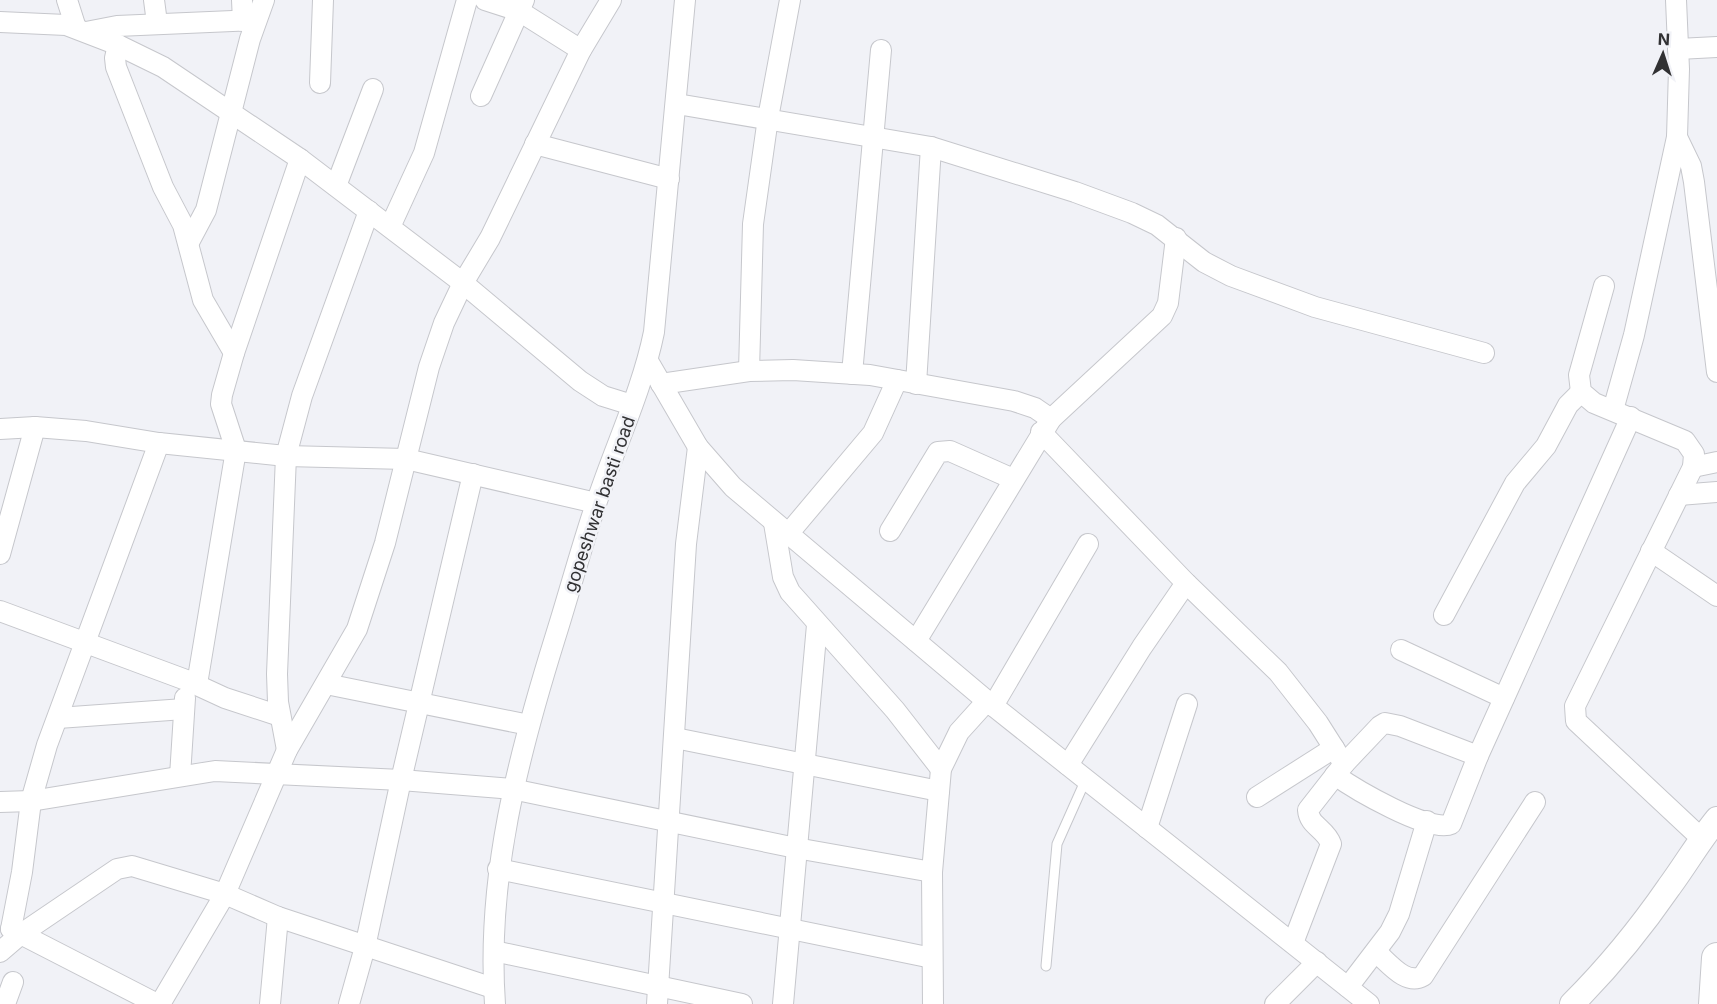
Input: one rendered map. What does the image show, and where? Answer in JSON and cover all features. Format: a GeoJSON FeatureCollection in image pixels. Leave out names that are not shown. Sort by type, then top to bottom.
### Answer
{"type":"FeatureCollection","features":[{"type":"Feature","properties":{"kind":"main road"},"geometry":{"type":"LineString","coordinates":[[1714,1004],[1717,958]]}},
{"type":"Feature","properties":{"kind":"street"},"geometry":{"type":"LineString","coordinates":[[67,0],[81,30]]}},
{"type":"Feature","properties":{"kind":"street"},"geometry":{"type":"LineString","coordinates":[[154,0],[157,24]]}},
{"type":"Feature","properties":{"kind":"street"},"geometry":{"type":"LineString","coordinates":[[242,0],[249,20]]}},
{"type":"Feature","properties":{"kind":"street"},"geometry":{"type":"LineString","coordinates":[[189,242],[206,210],[232,112],[249,20],[264,0]]}},
{"type":"Feature","properties":{"kind":"street"},"geometry":{"type":"LineString","coordinates":[[320,83],[323,0]]}},
{"type":"Feature","properties":{"kind":"street"},"geometry":{"type":"LineString","coordinates":[[390,227],[424,153],[467,0]]}},
{"type":"Feature","properties":{"kind":"street"},"geometry":{"type":"LineString","coordinates":[[485,0],[521,5],[581,50]]}},
{"type":"Feature","properties":{"kind":"street"},"geometry":{"type":"LineString","coordinates":[[10,929],[159,1004],[225,894],[287,750],[357,629],[371,591],[429,367],[444,323],[490,238],[581,50],[611,0]]}},
{"type":"Feature","properties":{"kind":"street","name":"gopeshwar basti road"},"geometry":{"type":"LineString","coordinates":[[494,996],[498,869],[512,789],[596,503],[648,361],[654,332],[686,0]]}},
{"type":"Feature","properties":{"kind":"street"},"geometry":{"type":"LineString","coordinates":[[749,371],[750,253],[768,118],[790,0]]}},
{"type":"Feature","properties":{"kind":"street"},"geometry":{"type":"LineString","coordinates":[[662,384],[749,371],[793,369],[897,380],[1025,404],[1186,583],[1278,672],[1360,793],[1441,826],[1451,824],[1622,413],[1634,335],[1677,137],[1676,0]]}},
{"type":"Feature","properties":{"kind":"street"},"geometry":{"type":"LineString","coordinates":[[481,96],[521,5]]}},
{"type":"Feature","properties":{"kind":"street"},"geometry":{"type":"LineString","coordinates":[[81,30],[249,20]]}},
{"type":"Feature","properties":{"kind":"street"},"geometry":{"type":"LineString","coordinates":[[0,22],[46,23],[81,30],[163,67],[232,112],[336,186],[464,283],[580,381],[603,396],[632,405]]}},
{"type":"Feature","properties":{"kind":"street"},"geometry":{"type":"LineString","coordinates":[[118,45],[116,67],[163,187],[189,242],[203,300],[234,353]]}},
{"type":"Feature","properties":{"kind":"street"},"geometry":{"type":"LineString","coordinates":[[1678,49],[1717,47]]}},
{"type":"Feature","properties":{"kind":"street"},"geometry":{"type":"LineString","coordinates":[[852,374],[881,50]]}},
{"type":"Feature","properties":{"kind":"street"},"geometry":{"type":"LineString","coordinates":[[336,186],[373,89]]}},
{"type":"Feature","properties":{"kind":"street"},"geometry":{"type":"LineString","coordinates":[[677,104],[931,147],[1084,195],[1140,217],[1176,238],[1204,261],[1231,276],[1315,307],[1484,353]]}},
{"type":"Feature","properties":{"kind":"street"},"geometry":{"type":"LineString","coordinates":[[1677,137],[1691,166],[1694,182],[1717,372]]}},
{"type":"Feature","properties":{"kind":"street"},"geometry":{"type":"LineString","coordinates":[[535,144],[669,179]]}},
{"type":"Feature","properties":{"kind":"street"},"geometry":{"type":"LineString","coordinates":[[916,384],[931,147]]}},
{"type":"Feature","properties":{"kind":"street"},"geometry":{"type":"LineString","coordinates":[[180,776],[184,709],[236,450],[222,404],[234,353],[300,159]]}},
{"type":"Feature","properties":{"kind":"street"},"geometry":{"type":"LineString","coordinates":[[287,750],[280,716],[277,674],[286,456],[302,396],[369,211]]}},
{"type":"Feature","properties":{"kind":"street"},"geometry":{"type":"LineString","coordinates":[[916,641],[1046,425],[1162,316],[1168,303],[1176,238]]}},
{"type":"Feature","properties":{"kind":"street"},"geometry":{"type":"LineString","coordinates":[[1604,286],[1579,375],[1581,392],[1594,402],[1685,441],[1691,446],[1694,454],[1693,467],[1575,706],[1574,714],[1576,721],[1701,838]]}},
{"type":"Feature","properties":{"kind":"street"},"geometry":{"type":"LineString","coordinates":[[648,361],[698,447],[726,481],[990,704],[1369,1004]]}},
{"type":"Feature","properties":{"kind":"street"},"geometry":{"type":"LineString","coordinates":[[897,380],[873,433],[781,529],[783,578],[790,592],[817,625],[896,710],[941,769]]}},
{"type":"Feature","properties":{"kind":"street"},"geometry":{"type":"LineString","coordinates":[[1444,615],[1515,483],[1546,446],[1568,405],[1581,392]]}},
{"type":"Feature","properties":{"kind":"street"},"geometry":{"type":"LineString","coordinates":[[0,429],[35,427],[86,431],[159,443],[286,456],[406,459],[596,503]]}},
{"type":"Feature","properties":{"kind":"street"},"geometry":{"type":"LineString","coordinates":[[0,554],[10,476],[35,427]]}},
{"type":"Feature","properties":{"kind":"street"},"geometry":{"type":"LineString","coordinates":[[0,952],[10,929],[22,872],[31,801],[58,718],[159,443]]}},
{"type":"Feature","properties":{"kind":"street"},"geometry":{"type":"LineString","coordinates":[[658,995],[686,544],[698,447]]}},
{"type":"Feature","properties":{"kind":"street"},"geometry":{"type":"LineString","coordinates":[[890,531],[938,452],[951,451],[1013,479]]}},
{"type":"Feature","properties":{"kind":"street"},"geometry":{"type":"LineString","coordinates":[[1693,467],[1717,462]]}},
{"type":"Feature","properties":{"kind":"street"},"geometry":{"type":"LineString","coordinates":[[349,1004],[365,947],[401,780],[473,474]]}},
{"type":"Feature","properties":{"kind":"street"},"geometry":{"type":"LineString","coordinates":[[1679,495],[1717,492]]}},
{"type":"Feature","properties":{"kind":"street"},"geometry":{"type":"LineString","coordinates":[[933,1004],[932,872],[941,769],[958,732],[990,704],[1088,544]]}},
{"type":"Feature","properties":{"kind":"street"},"geometry":{"type":"LineString","coordinates":[[1651,551],[1717,596]]}},
{"type":"Feature","properties":{"kind":"street"},"geometry":{"type":"LineString","coordinates":[[1068,765],[1142,647],[1186,583]]}},
{"type":"Feature","properties":{"kind":"street"},"geometry":{"type":"LineString","coordinates":[[0,610],[85,644],[191,682],[225,698],[280,716]]}},
{"type":"Feature","properties":{"kind":"street"},"geometry":{"type":"LineString","coordinates":[[783,1004],[817,625]]}},
{"type":"Feature","properties":{"kind":"street"},"geometry":{"type":"LineString","coordinates":[[1401,650],[1504,698]]}},
{"type":"Feature","properties":{"kind":"street"},"geometry":{"type":"LineString","coordinates":[[326,684],[529,725]]}},
{"type":"Feature","properties":{"kind":"street"},"geometry":{"type":"LineString","coordinates":[[1147,828],[1187,704]]}},
{"type":"Feature","properties":{"kind":"street"},"geometry":{"type":"LineString","coordinates":[[58,718],[184,709]]}},
{"type":"Feature","properties":{"kind":"street"},"geometry":{"type":"LineString","coordinates":[[1257,797],[1338,762],[1385,723],[1400,726],[1478,756]]}},
{"type":"Feature","properties":{"kind":"street"},"geometry":{"type":"LineString","coordinates":[[675,738],[939,791]]}},
{"type":"Feature","properties":{"kind":"street"},"geometry":{"type":"LineString","coordinates":[[1293,943],[1331,844],[1329,837],[1312,823],[1308,810],[1338,762]]}},
{"type":"Feature","properties":{"kind":"street"},"geometry":{"type":"LineString","coordinates":[[0,802],[31,801],[215,771],[401,780],[512,789],[796,848],[932,872]]}},
{"type":"Feature","properties":{"kind":"street"},"geometry":{"type":"LineString","coordinates":[[1376,952],[1409,979],[1416,981],[1423,976],[1535,802]]}},
{"type":"Feature","properties":{"kind":"street"},"geometry":{"type":"LineString","coordinates":[[1572,1004],[1622,950],[1717,819]]}},
{"type":"Feature","properties":{"kind":"street"},"geometry":{"type":"LineString","coordinates":[[1348,987],[1390,932],[1399,914],[1427,821]]}},
{"type":"Feature","properties":{"kind":"street"},"geometry":{"type":"LineString","coordinates":[[10,929],[124,866],[142,867],[225,894],[278,917],[494,996]]}},
{"type":"Feature","properties":{"kind":"street"},"geometry":{"type":"LineString","coordinates":[[498,869],[789,926],[932,958]]}},
{"type":"Feature","properties":{"kind":"street"},"geometry":{"type":"LineString","coordinates":[[270,1004],[278,917]]}},
{"type":"Feature","properties":{"kind":"street"},"geometry":{"type":"LineString","coordinates":[[494,951],[658,995],[742,1004]]}},
{"type":"Feature","properties":{"kind":"street"},"geometry":{"type":"LineString","coordinates":[[1275,1004],[1317,962]]}},
{"type":"Feature","properties":{"kind":"street"},"geometry":{"type":"LineString","coordinates":[[5,1004],[13,982]]}},
{"type":"Feature","properties":{"kind":"lane"},"geometry":{"type":"LineString","coordinates":[[1046,966],[1057,844],[1086,778]]}}]}
